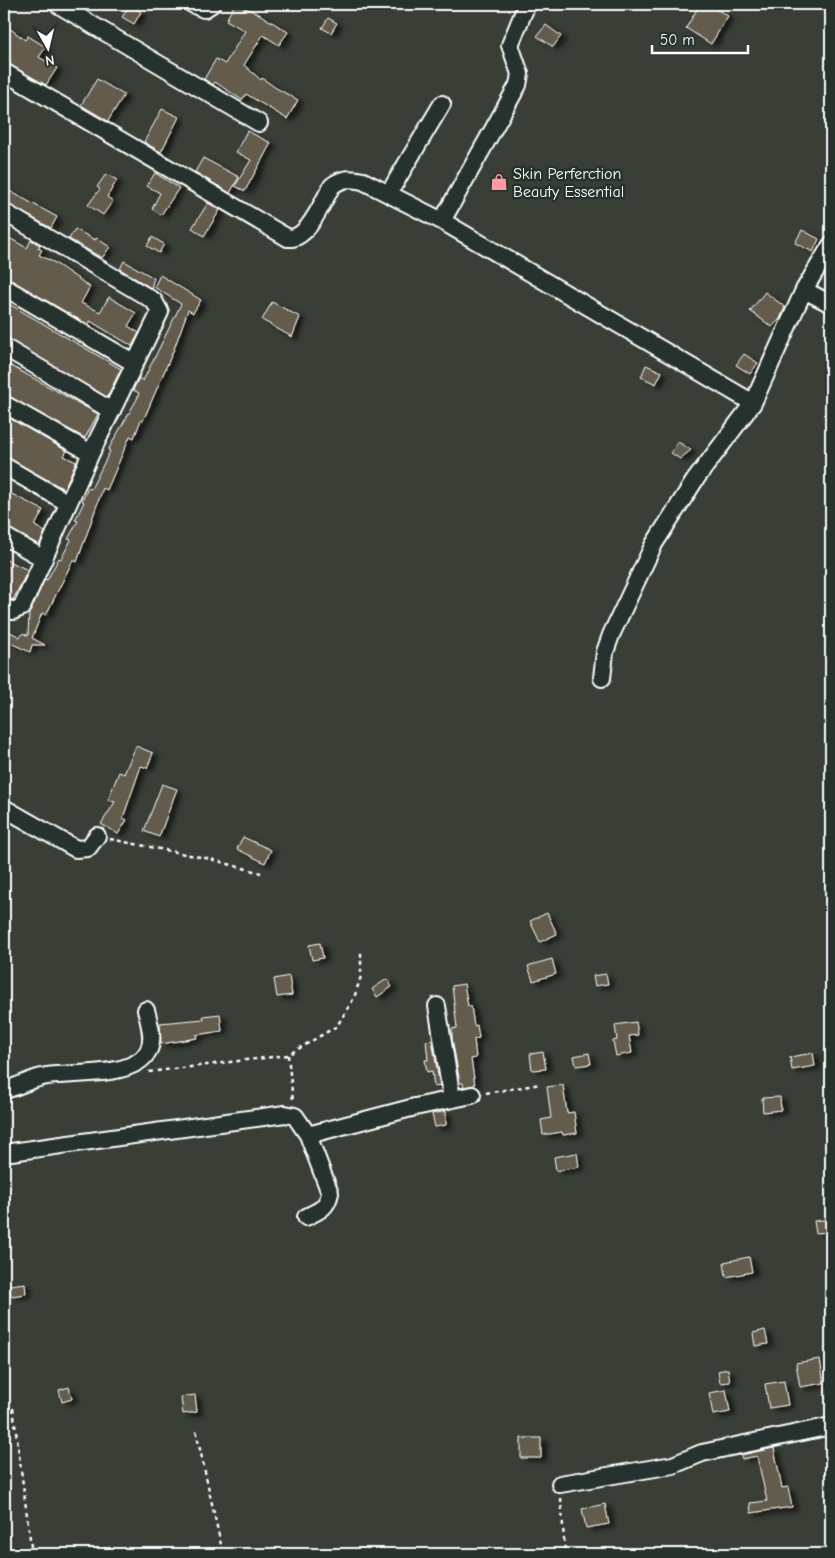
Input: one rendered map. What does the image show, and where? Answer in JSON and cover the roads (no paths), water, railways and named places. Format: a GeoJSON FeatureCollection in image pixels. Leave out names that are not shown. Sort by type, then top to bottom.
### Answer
{"type":"FeatureCollection","features":[{"type":"Feature","properties":{"kind":"street"},"geometry":{"type":"LineString","coordinates":[[57,4],[259,123]]}},
{"type":"Feature","properties":{"kind":"street"},"geometry":{"type":"LineString","coordinates":[[192,4],[204,9],[212,4]]}},
{"type":"Feature","properties":{"kind":"street"},"geometry":{"type":"LineString","coordinates":[[442,221],[518,85],[520,74],[518,64],[510,45],[527,4]]}},
{"type":"Feature","properties":{"kind":"street"},"geometry":{"type":"LineString","coordinates":[[4,72],[288,238],[295,239],[305,232],[332,186],[343,179],[363,181],[442,221],[753,403]]}},
{"type":"Feature","properties":{"kind":"street"},"geometry":{"type":"LineString","coordinates":[[389,193],[442,104]]}},
{"type":"Feature","properties":{"kind":"street"},"geometry":{"type":"LineString","coordinates":[[4,212],[158,305],[158,316],[91,453],[20,609],[13,611],[4,607]]}},
{"type":"Feature","properties":{"kind":"street"},"geometry":{"type":"LineString","coordinates":[[602,678],[605,652],[611,635],[654,544],[696,480],[753,403],[804,290],[831,245]]}},
{"type":"Feature","properties":{"kind":"street"},"geometry":{"type":"LineString","coordinates":[[4,286],[134,362]]}},
{"type":"Feature","properties":{"kind":"street"},"geometry":{"type":"LineString","coordinates":[[804,290],[831,304]]}},
{"type":"Feature","properties":{"kind":"street"},"geometry":{"type":"LineString","coordinates":[[4,347],[112,411]]}},
{"type":"Feature","properties":{"kind":"street"},"geometry":{"type":"LineString","coordinates":[[4,404],[91,453]]}},
{"type":"Feature","properties":{"kind":"street"},"geometry":{"type":"LineString","coordinates":[[4,466],[68,503]]}},
{"type":"Feature","properties":{"kind":"street"},"geometry":{"type":"LineString","coordinates":[[4,536],[44,559]]}},
{"type":"Feature","properties":{"kind":"street"},"geometry":{"type":"LineString","coordinates":[[4,808],[76,849],[88,848],[97,836]]}},
{"type":"Feature","properties":{"kind":"street"},"geometry":{"type":"LineString","coordinates":[[437,1006],[452,1099]]}},
{"type":"Feature","properties":{"kind":"street"},"geometry":{"type":"LineString","coordinates":[[4,1090],[46,1076],[97,1072],[131,1065],[141,1060],[148,1052],[151,1043],[146,1010]]}},
{"type":"Feature","properties":{"kind":"street"},"geometry":{"type":"LineString","coordinates":[[308,1135],[479,1094]]}},
{"type":"Feature","properties":{"kind":"street"},"geometry":{"type":"LineString","coordinates":[[4,1153],[275,1114],[294,1116],[308,1135],[330,1194],[328,1203],[320,1211],[306,1217]]}},
{"type":"Feature","properties":{"kind":"street"},"geometry":{"type":"LineString","coordinates":[[560,1484],[673,1465],[702,1452],[831,1426]]}},
{"type":"Feature","properties":{"kind":"place","name":"Skin Perferction Beauty Essential"},"geometry":{"type":"Point","coordinates":[499,182]}}]}
